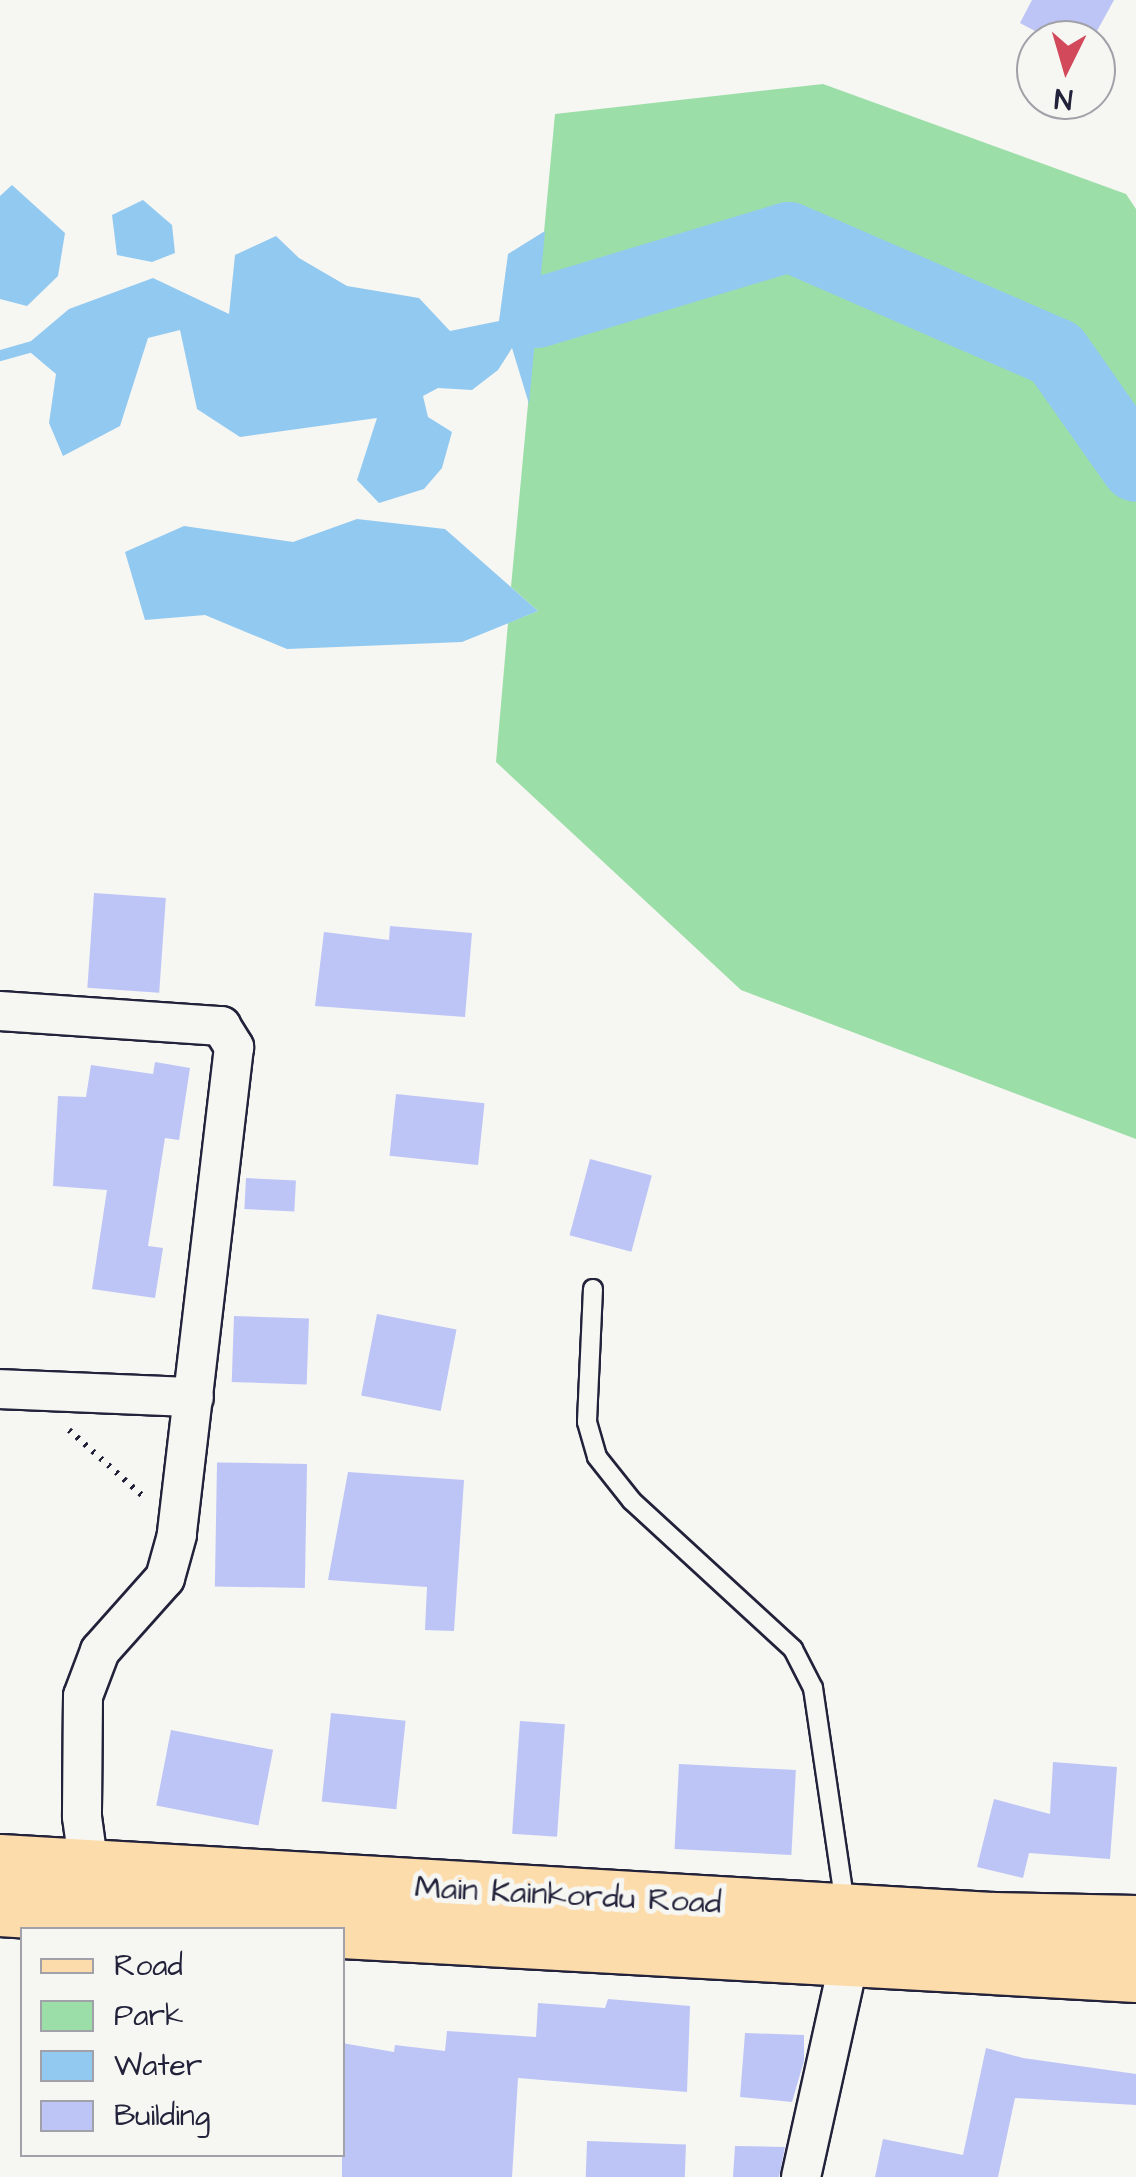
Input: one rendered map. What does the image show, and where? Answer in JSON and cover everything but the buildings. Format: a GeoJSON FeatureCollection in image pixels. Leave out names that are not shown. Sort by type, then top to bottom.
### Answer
{"type":"FeatureCollection","features":[{"type":"Feature","properties":{"kind":"main road","name":"Main Kainkordu Road"},"geometry":{"type":"LineString","coordinates":[[0,1862],[89,1868],[462,1914]]}},
{"type":"Feature","properties":{"kind":"main road"},"geometry":{"type":"LineString","coordinates":[[0,1908],[294,1927]]}},
{"type":"Feature","properties":{"kind":"main road"},"geometry":{"type":"LineString","coordinates":[[345,1929],[462,1914],[848,1935],[1136,1974]]}},
{"type":"Feature","properties":{"kind":"main road"},"geometry":{"type":"LineString","coordinates":[[848,1935],[1136,1923]]}},
{"type":"Feature","properties":{"kind":"street"},"geometry":{"type":"LineString","coordinates":[[0,1011],[221,1026],[234,1047],[178,1535],[166,1578],[100,1651],[83,1696],[82,1818],[89,1868]]}},
{"type":"Feature","properties":{"kind":"street"},"geometry":{"type":"LineString","coordinates":[[11,1390],[194,1397]]}},
{"type":"Feature","properties":{"kind":"street"},"geometry":{"type":"LineString","coordinates":[[801,2177],[848,1935]]}},
{"type":"Feature","properties":{"kind":"lane"},"geometry":{"type":"LineString","coordinates":[[593,1288],[587,1422],[596,1457],[632,1501],[794,1650],[812,1688],[848,1935]]}},
{"type":"Feature","properties":{"kind":"path"},"geometry":{"type":"LineString","coordinates":[[11,1390],[128,1480],[178,1535]]}},
{"type":"Feature","properties":{"kind":"green space"},"geometry":{"type":"Polygon","coordinates":[[[823,84],[1126,194],[1136,209],[1136,1139],[741,990],[496,762],[508,623],[538,611],[511,587],[555,114],[823,84]]]}},
{"type":"Feature","properties":{"kind":"water"},"geometry":{"type":"Polygon","coordinates":[[[12,185],[65,233],[58,276],[27,306],[0,299],[0,196],[12,185]]]}},
{"type":"Feature","properties":{"kind":"water"},"geometry":{"type":"Polygon","coordinates":[[[143,200],[172,225],[175,253],[152,262],[117,255],[112,215],[143,200]]]}},
{"type":"Feature","properties":{"kind":"water"},"geometry":{"type":"Polygon","coordinates":[[[545,231],[529,404],[512,348],[498,370],[472,390],[438,388],[423,396],[428,417],[452,432],[442,468],[424,489],[379,503],[357,480],[377,418],[240,437],[197,409],[180,330],[148,338],[120,426],[63,456],[49,423],[56,374],[24,347],[69,309],[153,278],[229,314],[235,255],[276,236],[299,258],[347,286],[419,298],[450,331],[499,321],[508,254],[545,231]]]}},
{"type":"Feature","properties":{"kind":"water"},"geometry":{"type":"Polygon","coordinates":[[[357,519],[445,529],[538,611],[462,642],[287,649],[205,615],[145,620],[125,552],[184,526],[293,542],[357,519]]]}},
{"type":"Feature","properties":{"kind":"waterway"},"geometry":{"type":"LineString","coordinates":[[537,313],[789,237],[1056,353],[1136,467]]}},
{"type":"Feature","properties":{"kind":"waterway"},"geometry":{"type":"LineString","coordinates":[[0,355],[39,344]]}}]}
